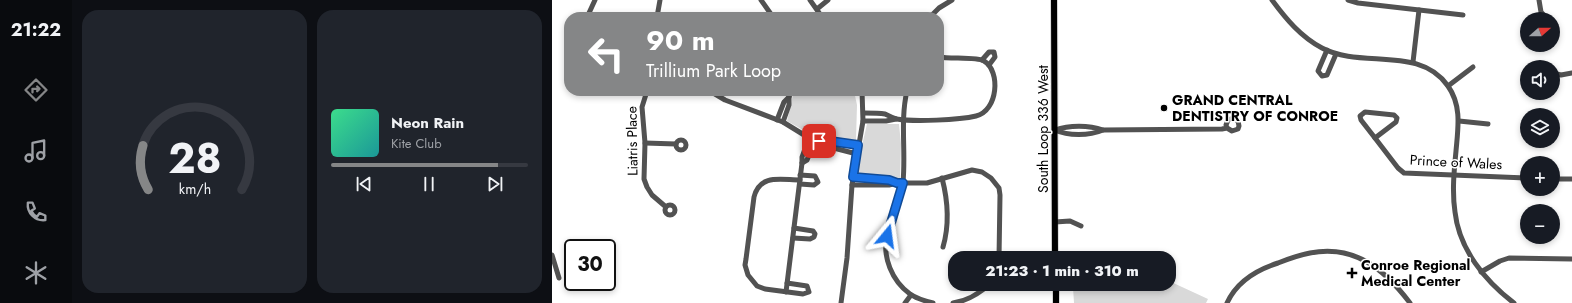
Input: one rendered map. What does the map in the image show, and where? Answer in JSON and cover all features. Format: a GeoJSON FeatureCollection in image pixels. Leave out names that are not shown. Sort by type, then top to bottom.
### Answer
{"type":"FeatureCollection","features":[{"type":"Feature","properties":{"kind":"main road","name":"South Loop 336 West"},"geometry":{"type":"LineString","coordinates":[[1054,0],[1055,251]]}},
{"type":"Feature","properties":{"kind":"main road"},"geometry":{"type":"LineString","coordinates":[[1056,291],[1056,303]]}},
{"type":"Feature","properties":{"kind":"street"},"geometry":{"type":"LineString","coordinates":[[589,12],[595,0]]}},
{"type":"Feature","properties":{"kind":"street"},"geometry":{"type":"LineString","coordinates":[[658,12],[660,0]]}},
{"type":"Feature","properties":{"kind":"street"},"geometry":{"type":"LineString","coordinates":[[761,0],[769,12]]}},
{"type":"Feature","properties":{"kind":"street"},"geometry":{"type":"LineString","coordinates":[[817,9],[828,0]]}},
{"type":"Feature","properties":{"kind":"street"},"geometry":{"type":"LineString","coordinates":[[935,12],[952,0]]}},
{"type":"Feature","properties":{"kind":"street"},"geometry":{"type":"LineString","coordinates":[[1272,0],[1288,20],[1303,35],[1327,50],[1336,54],[1357,58],[1413,62],[1431,70],[1448,86],[1458,107],[1459,121],[1454,175],[1454,211],[1457,223],[1466,248],[1481,272],[1500,292],[1514,303]]}},
{"type":"Feature","properties":{"kind":"street"},"geometry":{"type":"LineString","coordinates":[[1348,0],[1358,3],[1463,15]]}},
{"type":"Feature","properties":{"kind":"street"},"geometry":{"type":"LineString","coordinates":[[1539,0],[1541,12]]}},
{"type":"Feature","properties":{"kind":"street"},"geometry":{"type":"LineString","coordinates":[[813,1],[819,12]]}},
{"type":"Feature","properties":{"kind":"street"},"geometry":{"type":"LineString","coordinates":[[1413,62],[1419,10]]}},
{"type":"Feature","properties":{"kind":"street"},"geometry":{"type":"LineString","coordinates":[[1327,50],[1318,71],[1322,76],[1327,75],[1336,54]]}},
{"type":"Feature","properties":{"kind":"street"},"geometry":{"type":"LineString","coordinates":[[982,60],[989,52],[994,52],[995,57],[989,65]]}},
{"type":"Feature","properties":{"kind":"street"},"geometry":{"type":"LineString","coordinates":[[864,121],[957,118],[977,116],[983,113],[992,104],[994,99],[993,73],[989,65],[982,60],[975,58],[944,58]]}},
{"type":"Feature","properties":{"kind":"street"},"geometry":{"type":"LineString","coordinates":[[1448,86],[1474,68]]}},
{"type":"Feature","properties":{"kind":"street"},"geometry":{"type":"LineString","coordinates":[[1560,75],[1572,73]]}},
{"type":"Feature","properties":{"kind":"street","name":"Liatris Place"},"geometry":{"type":"LineString","coordinates":[[645,96],[642,107],[644,143],[643,173],[645,183],[652,195],[666,207]]}},
{"type":"Feature","properties":{"kind":"street"},"geometry":{"type":"LineString","coordinates":[[719,96],[783,122],[822,145],[857,154]]}},
{"type":"Feature","properties":{"kind":"street"},"geometry":{"type":"LineString","coordinates":[[842,303],[852,185],[858,145],[864,121],[862,96]]}},
{"type":"Feature","properties":{"kind":"street"},"geometry":{"type":"LineString","coordinates":[[906,96],[904,119],[903,183],[887,236],[886,253],[892,273],[901,285],[911,295],[933,303]]}},
{"type":"Feature","properties":{"kind":"street"},"geometry":{"type":"LineString","coordinates":[[777,120],[784,102],[789,97]]}},
{"type":"Feature","properties":{"kind":"street"},"geometry":{"type":"LineString","coordinates":[[783,122],[789,105],[789,97]]}},
{"type":"Feature","properties":{"kind":"street","name":"Prince of Wales"},"geometry":{"type":"LineString","coordinates":[[1375,138],[1395,124],[1397,120],[1396,116],[1365,112],[1362,113],[1360,116],[1361,120],[1398,168],[1404,173],[1520,178]]}},
{"type":"Feature","properties":{"kind":"street"},"geometry":{"type":"LineString","coordinates":[[864,113],[885,114],[896,119]]}},
{"type":"Feature","properties":{"kind":"street"},"geometry":{"type":"LineString","coordinates":[[1459,121],[1488,124]]}},
{"type":"Feature","properties":{"kind":"street"},"geometry":{"type":"LineString","coordinates":[[1055,130],[1063,134],[1095,133],[1103,130],[1227,128]]}},
{"type":"Feature","properties":{"kind":"street"},"geometry":{"type":"LineString","coordinates":[[786,292],[802,157],[809,138]]}},
{"type":"Feature","properties":{"kind":"street"},"geometry":{"type":"LineString","coordinates":[[817,141],[823,140],[858,145]]}},
{"type":"Feature","properties":{"kind":"street"},"geometry":{"type":"LineString","coordinates":[[802,163],[807,160],[817,141]]}},
{"type":"Feature","properties":{"kind":"street"},"geometry":{"type":"LineString","coordinates":[[644,143],[676,144]]}},
{"type":"Feature","properties":{"kind":"street"},"geometry":{"type":"LineString","coordinates":[[852,185],[927,183],[972,170],[986,174],[995,182],[1000,195],[999,251]]}},
{"type":"Feature","properties":{"kind":"street"},"geometry":{"type":"LineString","coordinates":[[853,177],[889,180],[897,183]]}},
{"type":"Feature","properties":{"kind":"street"},"geometry":{"type":"LineString","coordinates":[[942,178],[948,207],[948,220],[943,247]]}},
{"type":"Feature","properties":{"kind":"street"},"geometry":{"type":"LineString","coordinates":[[1560,179],[1572,179]]}},
{"type":"Feature","properties":{"kind":"street"},"geometry":{"type":"LineString","coordinates":[[788,283],[807,286],[810,290],[808,293],[803,294],[760,288],[748,275],[745,266],[754,197],[758,189],[767,180],[800,180]]}},
{"type":"Feature","properties":{"kind":"street"},"geometry":{"type":"LineString","coordinates":[[1055,222],[1070,221],[1081,226]]}},
{"type":"Feature","properties":{"kind":"street"},"geometry":{"type":"LineString","coordinates":[[793,238],[810,239],[814,238],[815,236],[813,231],[794,228]]}},
{"type":"Feature","properties":{"kind":"street"},"geometry":{"type":"LineString","coordinates":[[1227,303],[1241,283],[1257,271],[1309,253],[1330,251],[1358,257],[1377,267],[1410,303]]}},
{"type":"Feature","properties":{"kind":"street"},"geometry":{"type":"LineString","coordinates":[[552,254],[559,278]]}},
{"type":"Feature","properties":{"kind":"street"},"geometry":{"type":"LineString","coordinates":[[1481,272],[1500,260],[1509,258],[1572,259]]}},
{"type":"Feature","properties":{"kind":"street"},"geometry":{"type":"LineString","coordinates":[[953,303],[964,300],[982,291]]}},
{"type":"Feature","properties":{"kind":"street"},"geometry":{"type":"LineString","coordinates":[[905,303],[911,295]]}},
{"type":"Feature","properties":{"kind":"shaded area"},"geometry":{"type":"Polygon","coordinates":[[[793,96],[855,96],[857,105],[856,140],[812,135],[787,121],[793,96]]]}},
{"type":"Feature","properties":{"kind":"shaded area"},"geometry":{"type":"Polygon","coordinates":[[[867,124],[899,124],[901,144],[900,180],[855,175],[867,124]]]}},
{"type":"Feature","properties":{"kind":"shaded area"},"geometry":{"type":"Polygon","coordinates":[[[1176,284],[1208,299],[1206,303],[1074,303],[1073,291],[1176,291],[1176,284]]]}},
{"type":"Feature","properties":{"kind":"place","name":"GRAND CENTRAL DENTISTRY OF CONROE"},"geometry":{"type":"Point","coordinates":[1164,108]}},
{"type":"Feature","properties":{"kind":"place","name":"Conroe Regional Medical Center"},"geometry":{"type":"Point","coordinates":[1352,273]}},
{"type":"Feature","properties":{"kind":"route"},"geometry":{"type":"LineString","coordinates":[[819,141],[823,140],[858,145],[853,177],[889,180],[897,183],[903,183],[887,236]]}}]}
